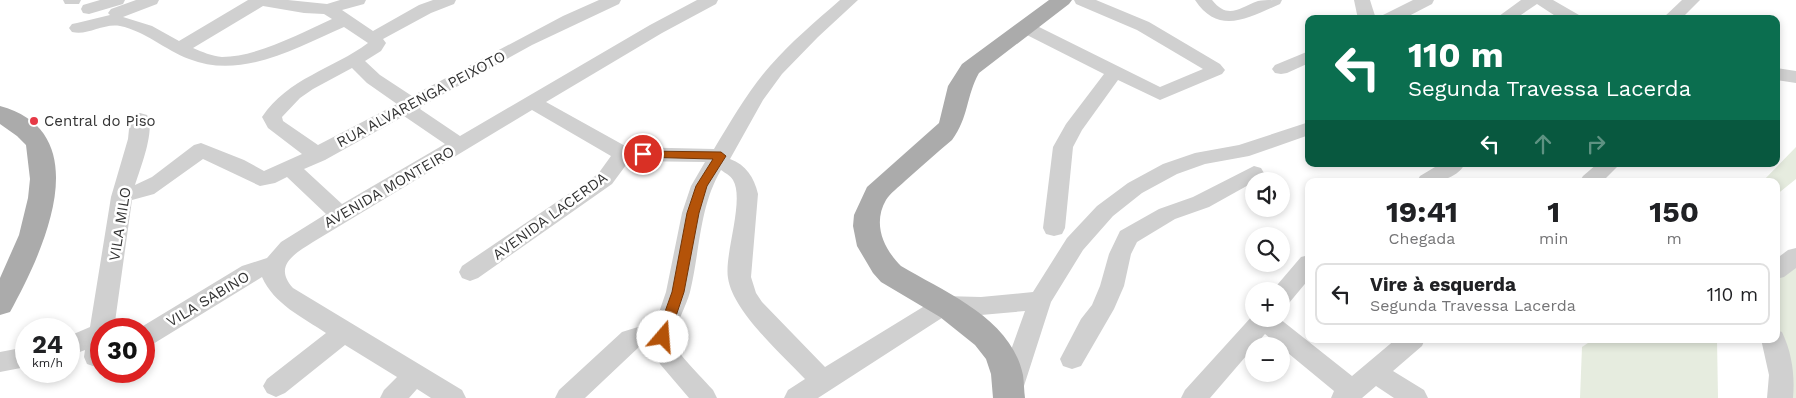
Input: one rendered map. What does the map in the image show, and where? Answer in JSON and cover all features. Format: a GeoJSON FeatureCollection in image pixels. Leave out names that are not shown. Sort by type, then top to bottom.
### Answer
{"type":"FeatureCollection","features":[{"type":"Feature","properties":{"kind":"main road"},"geometry":{"type":"LineString","coordinates":[[1009,394],[1007,368],[992,341],[944,305],[891,274],[881,265],[873,253],[866,229],[870,204],[876,193],[943,134],[950,125],[960,86],[970,69],[1062,0]]}},
{"type":"Feature","properties":{"kind":"main road"},"geometry":{"type":"LineString","coordinates":[[0,114],[30,135],[39,145],[43,175],[40,207],[34,228],[24,257],[0,304]]}},
{"type":"Feature","properties":{"kind":"street"},"geometry":{"type":"LineString","coordinates":[[88,9],[151,0]]}},
{"type":"Feature","properties":{"kind":"street"},"geometry":{"type":"LineString","coordinates":[[180,48],[268,1],[304,8],[328,9],[358,0]]}},
{"type":"Feature","properties":{"kind":"street"},"geometry":{"type":"LineString","coordinates":[[373,38],[425,9],[448,0]]}},
{"type":"Feature","properties":{"kind":"street","name":"RUA ALVARENGA PEIXOTO"},"geometry":{"type":"LineString","coordinates":[[123,195],[147,189],[200,151],[237,164],[264,180],[318,154],[502,55],[613,0]]}},
{"type":"Feature","properties":{"kind":"street","name":"AVENIDA MONTEIRO"},"geometry":{"type":"LineString","coordinates":[[274,264],[290,246],[656,29],[710,0]]}},
{"type":"Feature","properties":{"kind":"street"},"geometry":{"type":"LineString","coordinates":[[704,398],[669,357],[664,347],[663,337],[678,292],[693,213],[701,186],[755,98],[776,70],[812,32],[850,0]]}},
{"type":"Feature","properties":{"kind":"street"},"geometry":{"type":"LineString","coordinates":[[1025,27],[1157,93],[1163,93],[1216,70],[1156,33],[1082,0]]}},
{"type":"Feature","properties":{"kind":"street"},"geometry":{"type":"LineString","coordinates":[[1203,0],[1219,15],[1232,17],[1274,0]]}},
{"type":"Feature","properties":{"kind":"street"},"geometry":{"type":"LineString","coordinates":[[1362,0],[1366,15]]}},
{"type":"Feature","properties":{"kind":"street"},"geometry":{"type":"LineString","coordinates":[[1397,15],[1426,0]]}},
{"type":"Feature","properties":{"kind":"street"},"geometry":{"type":"LineString","coordinates":[[1509,15],[1532,0]]}},
{"type":"Feature","properties":{"kind":"street"},"geometry":{"type":"LineString","coordinates":[[1541,0],[1566,15]]}},
{"type":"Feature","properties":{"kind":"street"},"geometry":{"type":"LineString","coordinates":[[1673,15],[1681,2]]}},
{"type":"Feature","properties":{"kind":"street"},"geometry":{"type":"LineString","coordinates":[[318,154],[275,124],[272,117],[288,98],[301,87],[355,59],[375,47],[377,43],[373,38],[328,9]]}},
{"type":"Feature","properties":{"kind":"street"},"geometry":{"type":"LineString","coordinates":[[78,28],[117,21],[130,24],[198,56],[223,62],[242,60],[345,20]]}},
{"type":"Feature","properties":{"kind":"street"},"geometry":{"type":"LineString","coordinates":[[198,56],[239,28]]}},
{"type":"Feature","properties":{"kind":"street"},"geometry":{"type":"LineString","coordinates":[[1281,69],[1305,58]]}},
{"type":"Feature","properties":{"kind":"street"},"geometry":{"type":"LineString","coordinates":[[355,59],[368,75],[460,145]]}},
{"type":"Feature","properties":{"kind":"street"},"geometry":{"type":"LineString","coordinates":[[1054,228],[1063,147],[1073,128],[1115,72]]}},
{"type":"Feature","properties":{"kind":"street"},"geometry":{"type":"LineString","coordinates":[[1780,75],[1796,77]]}},
{"type":"Feature","properties":{"kind":"street"},"geometry":{"type":"LineString","coordinates":[[532,102],[623,154],[719,159],[730,166],[746,183],[747,194],[740,277],[745,296],[754,309],[823,381]]}},
{"type":"Feature","properties":{"kind":"street","name":"VILA MILO"},"geometry":{"type":"LineString","coordinates":[[105,318],[123,195],[140,130],[140,119]]}},
{"type":"Feature","properties":{"kind":"street"},"geometry":{"type":"LineString","coordinates":[[1009,394],[1040,300],[1065,259],[1086,231],[1105,211],[1135,188],[1170,169],[1202,158],[1242,151],[1305,129]]}},
{"type":"Feature","properties":{"kind":"street","name":"AVENIDA LACERDA"},"geometry":{"type":"LineString","coordinates":[[470,272],[604,179],[623,154]]}},
{"type":"Feature","properties":{"kind":"street"},"geometry":{"type":"LineString","coordinates":[[1432,178],[1450,167]]}},
{"type":"Feature","properties":{"kind":"street"},"geometry":{"type":"LineString","coordinates":[[1594,178],[1606,167]]}},
{"type":"Feature","properties":{"kind":"street"},"geometry":{"type":"LineString","coordinates":[[290,168],[342,215]]}},
{"type":"Feature","properties":{"kind":"street"},"geometry":{"type":"LineString","coordinates":[[1072,359],[1090,326],[1102,309],[1112,286],[1120,254],[1128,238],[1136,230],[1167,214],[1201,202],[1245,178]]}},
{"type":"Feature","properties":{"kind":"street"},"geometry":{"type":"LineString","coordinates":[[1780,268],[1796,256]]}},
{"type":"Feature","properties":{"kind":"street"},"geometry":{"type":"LineString","coordinates":[[274,264],[273,279],[277,287],[344,332],[453,398]]}},
{"type":"Feature","properties":{"kind":"street","name":"VILA SABINO"},"geometry":{"type":"LineString","coordinates":[[155,330],[250,272],[274,264]]}},
{"type":"Feature","properties":{"kind":"street"},"geometry":{"type":"LineString","coordinates":[[1290,286],[1305,268]]}},
{"type":"Feature","properties":{"kind":"street"},"geometry":{"type":"LineString","coordinates":[[797,398],[944,305],[989,305],[1040,300]]}},
{"type":"Feature","properties":{"kind":"street"},"geometry":{"type":"LineString","coordinates":[[1194,398],[1257,327]]}},
{"type":"Feature","properties":{"kind":"street"},"geometry":{"type":"LineString","coordinates":[[1273,327],[1348,395],[1408,343]]}},
{"type":"Feature","properties":{"kind":"street"},"geometry":{"type":"LineString","coordinates":[[276,386],[344,332]]}},
{"type":"Feature","properties":{"kind":"street"},"geometry":{"type":"LineString","coordinates":[[568,398],[631,339],[638,337],[663,337]]}},
{"type":"Feature","properties":{"kind":"street"},"geometry":{"type":"LineString","coordinates":[[1775,343],[1782,375],[1780,398]]}},
{"type":"Feature","properties":{"kind":"street"},"geometry":{"type":"LineString","coordinates":[[0,362],[15,359]]}},
{"type":"Feature","properties":{"kind":"street"},"geometry":{"type":"LineString","coordinates":[[1374,372],[1415,398]]}},
{"type":"Feature","properties":{"kind":"street"},"geometry":{"type":"LineString","coordinates":[[393,398],[414,375]]}},
{"type":"Feature","properties":{"kind":"shaded area"},"geometry":{"type":"Polygon","coordinates":[[[1796,147],[1796,179],[1780,192],[1780,178],[1766,178],[1777,167],[1780,167],[1780,163],[1796,147]]]}},
{"type":"Feature","properties":{"kind":"shaded area"},"geometry":{"type":"Polygon","coordinates":[[[1796,258],[1796,398],[1778,398],[1777,343],[1780,343],[1780,275],[1796,258]]]}},
{"type":"Feature","properties":{"kind":"shaded area"},"geometry":{"type":"Polygon","coordinates":[[[1588,343],[1717,343],[1718,398],[1580,398],[1582,347],[1588,343]]]}},
{"type":"Feature","properties":{"kind":"place","name":"Central do Piso"},"geometry":{"type":"Point","coordinates":[34,121]}},
{"type":"Feature","properties":{"kind":"route"},"geometry":{"type":"LineString","coordinates":[[643,154],[721,156],[701,186],[693,213],[678,292],[663,337]]}}]}
